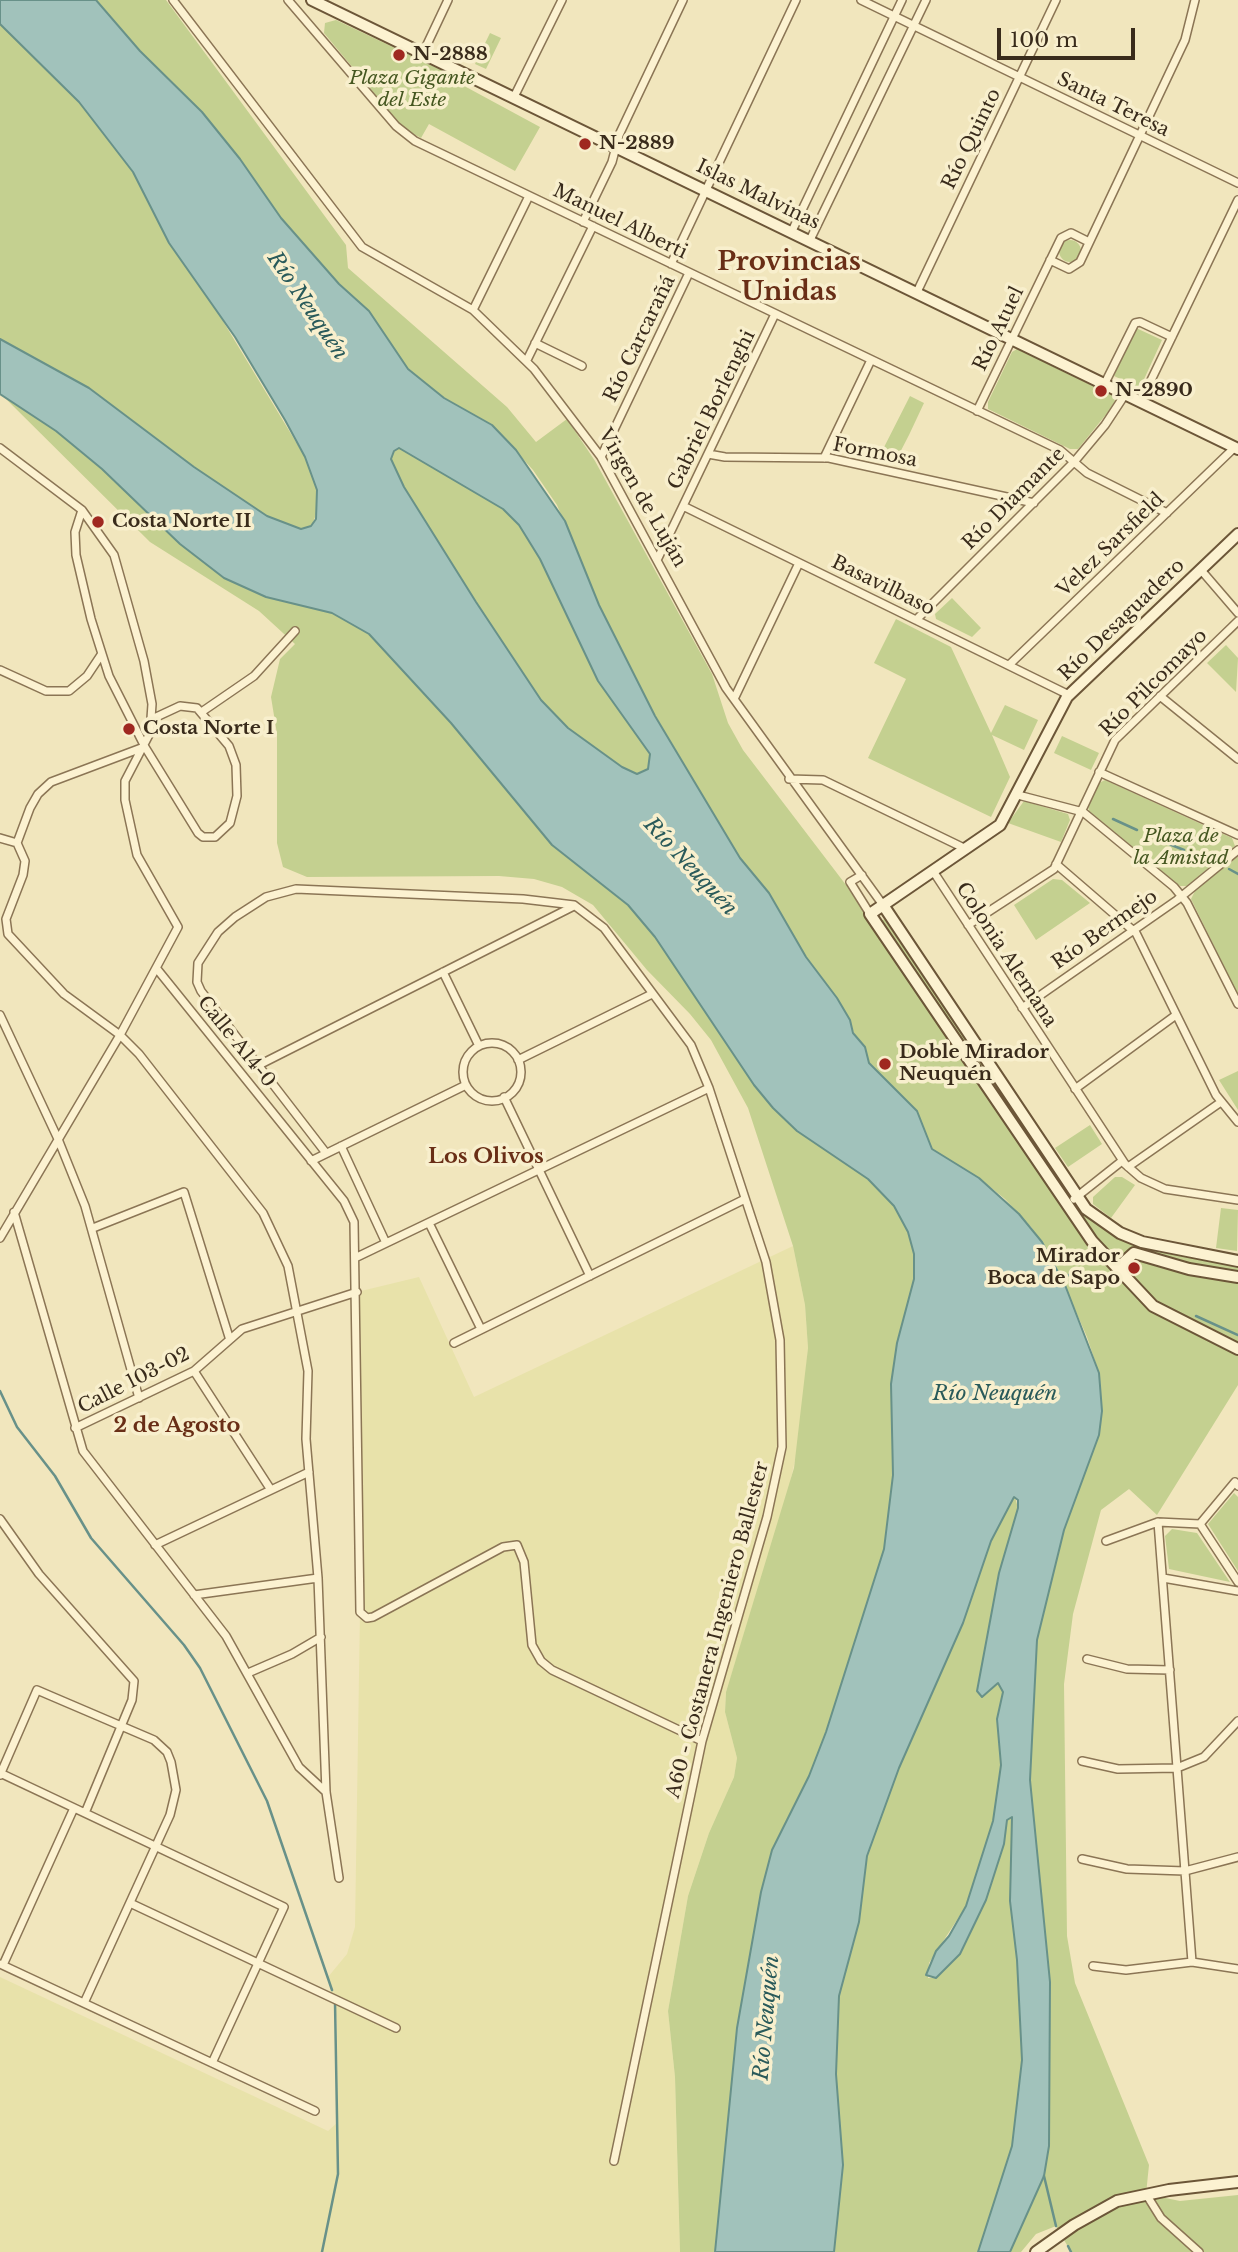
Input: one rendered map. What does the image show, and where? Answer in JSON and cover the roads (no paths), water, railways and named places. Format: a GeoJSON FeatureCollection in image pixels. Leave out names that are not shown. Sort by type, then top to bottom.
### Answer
{"type":"FeatureCollection","features":[{"type":"Feature","properties":{"kind":"street","name":"Virgen de Luján"},"geometry":{"type":"LineString","coordinates":[[173,0],[362,247],[473,310],[527,360],[601,457],[658,558],[713,667],[789,779],[862,874],[1076,1197],[1088,1211],[1126,1237],[1179,1252],[1238,1261]]}},
{"type":"Feature","properties":{"kind":"street","name":"Manuel Alberti"},"geometry":{"type":"LineString","coordinates":[[288,0],[405,135],[1060,450],[1087,473],[1167,513]]}},
{"type":"Feature","properties":{"kind":"street","name":"Islas Malvinas"},"geometry":{"type":"LineString","coordinates":[[312,0],[1126,393],[1236,449]]}},
{"type":"Feature","properties":{"kind":"street"},"geometry":{"type":"LineString","coordinates":[[324,0],[336,12]]}},
{"type":"Feature","properties":{"kind":"street"},"geometry":{"type":"LineString","coordinates":[[423,53],[448,0]]}},
{"type":"Feature","properties":{"kind":"street"},"geometry":{"type":"LineString","coordinates":[[514,97],[562,0]]}},
{"type":"Feature","properties":{"kind":"street"},"geometry":{"type":"LineString","coordinates":[[583,222],[683,0]]}},
{"type":"Feature","properties":{"kind":"street","name":"Río Carcarañá"},"geometry":{"type":"LineString","coordinates":[[671,264],[796,0]]}},
{"type":"Feature","properties":{"kind":"street","name":"Santa Teresa"},"geometry":{"type":"LineString","coordinates":[[861,0],[1238,183]]}},
{"type":"Feature","properties":{"kind":"street"},"geometry":{"type":"LineString","coordinates":[[792,231],[902,0]]}},
{"type":"Feature","properties":{"kind":"street"},"geometry":{"type":"LineString","coordinates":[[810,240],[926,0]]}},
{"type":"Feature","properties":{"kind":"street","name":"Río Quinto"},"geometry":{"type":"LineString","coordinates":[[917,292],[1056,0]]}},
{"type":"Feature","properties":{"kind":"street"},"geometry":{"type":"LineString","coordinates":[[1050,260],[1074,268],[1089,242],[1185,40],[1195,0]]}},
{"type":"Feature","properties":{"kind":"street"},"geometry":{"type":"LineString","coordinates":[[473,310],[529,196]]}},
{"type":"Feature","properties":{"kind":"street"},"geometry":{"type":"LineString","coordinates":[[1141,401],[1238,200]]}},
{"type":"Feature","properties":{"kind":"street"},"geometry":{"type":"LineString","coordinates":[[527,360],[593,226]]}},
{"type":"Feature","properties":{"kind":"street","name":"Río Atuel"},"geometry":{"type":"LineString","coordinates":[[977,411],[1065,234],[1089,242]]}},
{"type":"Feature","properties":{"kind":"street","name":"Río Carcarañá"},"geometry":{"type":"LineString","coordinates":[[601,457],[689,273]]}},
{"type":"Feature","properties":{"kind":"street","name":"Gabriel Borlenghi"},"geometry":{"type":"LineString","coordinates":[[658,558],[775,314]]}},
{"type":"Feature","properties":{"kind":"street"},"geometry":{"type":"LineString","coordinates":[[1105,383],[1135,323],[1140,322],[1172,337]]}},
{"type":"Feature","properties":{"kind":"street"},"geometry":{"type":"LineString","coordinates":[[535,343],[582,366]]}},
{"type":"Feature","properties":{"kind":"street"},"geometry":{"type":"LineString","coordinates":[[824,458],[871,360]]}},
{"type":"Feature","properties":{"kind":"street","name":"Río Diamante"},"geometry":{"type":"LineString","coordinates":[[916,620],[1074,462],[1105,425],[1126,393]]}},
{"type":"Feature","properties":{"kind":"street"},"geometry":{"type":"LineString","coordinates":[[0,448],[82,510],[106,540],[121,574],[144,661],[152,719],[145,747],[130,772],[124,790],[137,855],[178,927],[120,1035],[0,1238]]}},
{"type":"Feature","properties":{"kind":"street","name":"Velez Sarsfield"},"geometry":{"type":"LineString","coordinates":[[1009,665],[1236,449]]}},
{"type":"Feature","properties":{"kind":"street","name":"Formosa"},"geometry":{"type":"LineString","coordinates":[[708,454],[725,457],[824,458],[1034,503]]}},
{"type":"Feature","properties":{"kind":"street","name":"Basavilbaso"},"geometry":{"type":"LineString","coordinates":[[683,506],[1069,695]]}},
{"type":"Feature","properties":{"kind":"street"},"geometry":{"type":"LineString","coordinates":[[82,510],[75,532],[76,555],[101,655],[145,747],[198,833],[203,837],[215,837],[226,829],[233,815],[237,776],[229,746],[203,710]]}},
{"type":"Feature","properties":{"kind":"street","name":"Río Desaguadero"},"geometry":{"type":"LineString","coordinates":[[870,914],[1000,825],[1069,695],[1238,534]]}},
{"type":"Feature","properties":{"kind":"street"},"geometry":{"type":"LineString","coordinates":[[734,699],[799,563]]}},
{"type":"Feature","properties":{"kind":"street"},"geometry":{"type":"LineString","coordinates":[[1200,570],[1238,613]]}},
{"type":"Feature","properties":{"kind":"street","name":"Río Pilcomayo"},"geometry":{"type":"LineString","coordinates":[[968,925],[1049,873],[1056,864],[1098,772],[1118,737],[1238,621]]}},
{"type":"Feature","properties":{"kind":"street"},"geometry":{"type":"LineString","coordinates":[[152,719],[180,706],[203,710],[254,676],[295,631]]}},
{"type":"Feature","properties":{"kind":"street"},"geometry":{"type":"LineString","coordinates":[[0,670],[46,691],[69,691],[87,676],[101,655]]}},
{"type":"Feature","properties":{"kind":"street"},"geometry":{"type":"LineString","coordinates":[[1160,696],[1238,759]]}},
{"type":"Feature","properties":{"kind":"street"},"geometry":{"type":"LineString","coordinates":[[17,843],[30,808],[38,794],[51,782],[145,747]]}},
{"type":"Feature","properties":{"kind":"street"},"geometry":{"type":"LineString","coordinates":[[1098,772],[1238,835]]}},
{"type":"Feature","properties":{"kind":"street"},"geometry":{"type":"LineString","coordinates":[[789,779],[823,780],[966,850]]}},
{"type":"Feature","properties":{"kind":"street"},"geometry":{"type":"LineString","coordinates":[[1018,795],[1080,811],[1182,896],[1238,1004]]}},
{"type":"Feature","properties":{"kind":"street"},"geometry":{"type":"LineString","coordinates":[[0,838],[17,843],[24,855],[25,868],[6,919],[8,934],[64,994],[120,1035],[151,1068],[263,1213],[281,1247],[298,1309],[309,1371],[306,1438],[318,1578],[326,1792],[339,1878]]}},
{"type":"Feature","properties":{"kind":"street","name":"Río Bermejo"},"geometry":{"type":"LineString","coordinates":[[1022,1007],[1182,896],[1238,850]]}},
{"type":"Feature","properties":{"kind":"street"},"geometry":{"type":"LineString","coordinates":[[1056,864],[1134,930],[1221,1102],[1238,1122]]}},
{"type":"Feature","properties":{"kind":"street","name":"Colonia Alemana"},"geometry":{"type":"LineString","coordinates":[[933,872],[1125,1164],[1141,1178],[1164,1189],[1238,1200]]}},
{"type":"Feature","properties":{"kind":"street"},"geometry":{"type":"LineString","coordinates":[[862,874],[850,882],[870,914],[1065,1206],[1092,1241],[1156,1308],[1238,1349]]}},
{"type":"Feature","properties":{"kind":"street"},"geometry":{"type":"LineString","coordinates":[[327,1153],[201,991],[197,972],[203,953],[218,932],[235,917],[266,897],[279,892],[316,888],[523,899],[574,905]]}},
{"type":"Feature","properties":{"kind":"street"},"geometry":{"type":"LineString","coordinates":[[259,1065],[574,905]]}},
{"type":"Feature","properties":{"kind":"street","name":"A60 - Costanera Ingeniero Ballester"},"geometry":{"type":"LineString","coordinates":[[574,905],[604,928],[691,1045],[709,1088],[745,1199],[774,1298],[780,1340],[782,1447],[767,1517],[702,1741],[614,2161]]}},
{"type":"Feature","properties":{"kind":"street","name":"Calle A14-0"},"geometry":{"type":"LineString","coordinates":[[157,969],[351,1211],[357,1257],[360,1612],[367,1618],[373,1618],[503,1547],[517,1545],[522,1550],[524,1562],[532,1645],[541,1661],[552,1671],[702,1741]]}},
{"type":"Feature","properties":{"kind":"street"},"geometry":{"type":"LineString","coordinates":[[443,972],[479,1046]]}},
{"type":"Feature","properties":{"kind":"street"},"geometry":{"type":"LineString","coordinates":[[518,1060],[652,994]]}},
{"type":"Feature","properties":{"kind":"street"},"geometry":{"type":"LineString","coordinates":[[1075,1090],[1177,1014]]}},
{"type":"Feature","properties":{"kind":"street"},"geometry":{"type":"LineString","coordinates":[[0,1015],[58,1139],[93,1228],[139,1398]]}},
{"type":"Feature","properties":{"kind":"street"},"geometry":{"type":"LineString","coordinates":[[497,1043],[513,1052],[518,1060],[520,1079],[516,1088],[504,1097],[490,1100],[481,1098],[466,1085],[463,1067],[466,1059],[479,1046],[497,1043]]}},
{"type":"Feature","properties":{"kind":"street"},"geometry":{"type":"LineString","coordinates":[[311,1161],[466,1085]]}},
{"type":"Feature","properties":{"kind":"street"},"geometry":{"type":"LineString","coordinates":[[357,1257],[709,1088]]}},
{"type":"Feature","properties":{"kind":"street"},"geometry":{"type":"LineString","coordinates":[[504,1097],[590,1276]]}},
{"type":"Feature","properties":{"kind":"street"},"geometry":{"type":"LineString","coordinates":[[1065,1206],[1221,1102]]}},
{"type":"Feature","properties":{"kind":"street"},"geometry":{"type":"LineString","coordinates":[[341,1146],[386,1243]]}},
{"type":"Feature","properties":{"kind":"street"},"geometry":{"type":"LineString","coordinates":[[93,1228],[184,1192],[229,1337]]}},
{"type":"Feature","properties":{"kind":"street"},"geometry":{"type":"LineString","coordinates":[[454,1343],[745,1199]]}},
{"type":"Feature","properties":{"kind":"street"},"geometry":{"type":"LineString","coordinates":[[14,1212],[75,1429],[92,1465],[194,1595],[248,1673],[299,1767],[326,1792]]}},
{"type":"Feature","properties":{"kind":"street"},"geometry":{"type":"LineString","coordinates":[[429,1223],[481,1329]]}},
{"type":"Feature","properties":{"kind":"street"},"geometry":{"type":"LineString","coordinates":[[1127,1279],[1123,1264],[1128,1256],[1135,1253],[1189,1269],[1238,1277]]}},
{"type":"Feature","properties":{"kind":"street","name":"Calle 103-02"},"geometry":{"type":"LineString","coordinates":[[75,1429],[194,1371],[229,1337],[242,1329],[298,1309],[357,1293]]}},
{"type":"Feature","properties":{"kind":"street"},"geometry":{"type":"LineString","coordinates":[[194,1371],[271,1490]]}},
{"type":"Feature","properties":{"kind":"street"},"geometry":{"type":"LineString","coordinates":[[155,1545],[309,1472]]}},
{"type":"Feature","properties":{"kind":"street"},"geometry":{"type":"LineString","coordinates":[[1200,1524],[1235,1482],[1238,1486]]}},
{"type":"Feature","properties":{"kind":"street"},"geometry":{"type":"LineString","coordinates":[[0,1519],[60,1599],[131,1675],[135,1692],[85,1813]]}},
{"type":"Feature","properties":{"kind":"street"},"geometry":{"type":"LineString","coordinates":[[1105,1541],[1158,1522],[1200,1524]]}},
{"type":"Feature","properties":{"kind":"street"},"geometry":{"type":"LineString","coordinates":[[1158,1522],[1192,1962]]}},
{"type":"Feature","properties":{"kind":"street"},"geometry":{"type":"LineString","coordinates":[[1200,1524],[1238,1582]]}},
{"type":"Feature","properties":{"kind":"street"},"geometry":{"type":"LineString","coordinates":[[194,1595],[318,1578]]}},
{"type":"Feature","properties":{"kind":"street"},"geometry":{"type":"LineString","coordinates":[[1163,1578],[1238,1591]]}},
{"type":"Feature","properties":{"kind":"street"},"geometry":{"type":"LineString","coordinates":[[248,1673],[292,1654],[321,1637]]}},
{"type":"Feature","properties":{"kind":"street"},"geometry":{"type":"LineString","coordinates":[[1087,1659],[1127,1669],[1170,1670]]}},
{"type":"Feature","properties":{"kind":"street"},"geometry":{"type":"LineString","coordinates":[[84,2003],[156,1847],[174,1802],[171,1762],[162,1745],[37,1690],[0,1774],[85,1813],[156,1847],[284,1907],[212,2063]]}},
{"type":"Feature","properties":{"kind":"street"},"geometry":{"type":"LineString","coordinates":[[1082,1761],[1118,1769],[1177,1768],[1204,1757],[1238,1721]]}},
{"type":"Feature","properties":{"kind":"street"},"geometry":{"type":"LineString","coordinates":[[74,1808],[2,1964],[315,2112]]}},
{"type":"Feature","properties":{"kind":"street"},"geometry":{"type":"LineString","coordinates":[[1082,1859],[1127,1869],[1185,1871],[1238,1857]]}},
{"type":"Feature","properties":{"kind":"street"},"geometry":{"type":"LineString","coordinates":[[130,1903],[396,2028]]}},
{"type":"Feature","properties":{"kind":"street"},"geometry":{"type":"LineString","coordinates":[[1093,1966],[1126,1970],[1192,1962],[1238,1969]]}},
{"type":"Feature","properties":{"kind":"street"},"geometry":{"type":"LineString","coordinates":[[1036,2252],[1112,2204],[1146,2194],[1238,2182]]}},
{"type":"Feature","properties":{"kind":"street"},"geometry":{"type":"LineString","coordinates":[[1146,2194],[1161,2218],[1199,2252]]}},
{"type":"Feature","properties":{"kind":"street"},"geometry":{"type":"LineString","coordinates":[[1046,2252],[1061,2234]]}},
{"type":"Feature","properties":{"kind":"water","name":"Río Neuquén"},"geometry":{"type":"Polygon","coordinates":[[[0,0],[96,0],[140,51],[202,112],[240,159],[281,218],[339,284],[369,311],[408,369],[444,398],[492,425],[516,450],[565,521],[599,605],[655,716],[740,858],[769,893],[806,957],[837,998],[850,1020],[853,1033],[865,1047],[869,1063],[917,1111],[932,1149],[979,1178],[1019,1214],[1042,1242],[1065,1285],[1099,1373],[1102,1411],[1099,1435],[1064,1530],[1037,1640],[1030,1780],[1050,1982],[1049,2146],[1044,2176],[1010,2252],[978,2252],[1012,2146],[1022,2060],[1017,1960],[1010,1901],[1012,1817],[1007,1820],[1004,1844],[986,1900],[960,1954],[936,1978],[926,1975],[936,1951],[949,1936],[966,1906],[993,1821],[1001,1765],[997,1719],[1003,1692],[998,1683],[982,1697],[977,1691],[999,1573],[1018,1508],[1018,1500],[1014,1497],[991,1541],[963,1623],[899,1768],[867,1856],[859,1922],[839,1996],[836,2074],[843,2165],[834,2252],[715,2252],[737,2028],[761,1892],[772,1850],[809,1776],[826,1732],[884,1549],[893,1475],[891,1384],[897,1343],[914,1279],[914,1254],[908,1232],[894,1206],[868,1179],[797,1131],[773,1108],[754,1085],[655,937],[628,905],[552,845],[451,723],[369,634],[332,613],[266,597],[224,578],[180,544],[102,469],[56,431],[0,394],[0,339],[89,388],[194,467],[267,516],[301,529],[311,526],[316,519],[317,490],[305,457],[235,337],[169,243],[133,172],[79,102],[0,24],[0,0]],[[399,448],[394,451],[391,459],[404,487],[541,700],[568,728],[622,767],[637,774],[648,769],[650,754],[598,681],[540,559],[519,525],[503,509],[399,448]]]}},
{"type":"Feature","properties":{"kind":"waterway"},"geometry":{"type":"LineString","coordinates":[[1113,819],[1137,830]]}},
{"type":"Feature","properties":{"kind":"waterway"},"geometry":{"type":"LineString","coordinates":[[1169,844],[1184,850]]}},
{"type":"Feature","properties":{"kind":"waterway"},"geometry":{"type":"LineString","coordinates":[[1229,869],[1238,874]]}},
{"type":"Feature","properties":{"kind":"waterway"},"geometry":{"type":"LineString","coordinates":[[1060,1278],[1077,1272],[1090,1273]]}},
{"type":"Feature","properties":{"kind":"waterway"},"geometry":{"type":"LineString","coordinates":[[1196,1316],[1238,1335]]}},
{"type":"Feature","properties":{"kind":"waterway"},"geometry":{"type":"LineString","coordinates":[[0,1391],[17,1427],[55,1476],[91,1538],[184,1645],[200,1668],[267,1801],[332,1990]]}},
{"type":"Feature","properties":{"kind":"waterway"},"geometry":{"type":"LineString","coordinates":[[322,2252],[338,2174],[335,2002]]}},
{"type":"Feature","properties":{"kind":"waterway"},"geometry":{"type":"LineString","coordinates":[[1044,2176],[1056,2226]]}},
{"type":"Feature","properties":{"kind":"waterway"},"geometry":{"type":"LineString","coordinates":[[1068,2246],[1071,2252]]}},
{"type":"Feature","properties":{"kind":"place","name":"N-2888"},"geometry":{"type":"Point","coordinates":[399,55]}},
{"type":"Feature","properties":{"kind":"place","name":"N-2889"},"geometry":{"type":"Point","coordinates":[585,144]}},
{"type":"Feature","properties":{"kind":"place","name":"N-2890"},"geometry":{"type":"Point","coordinates":[1101,391]}},
{"type":"Feature","properties":{"kind":"place","name":"Costa Norte II"},"geometry":{"type":"Point","coordinates":[98,522]}},
{"type":"Feature","properties":{"kind":"place","name":"Costa Norte I"},"geometry":{"type":"Point","coordinates":[129,729]}},
{"type":"Feature","properties":{"kind":"place","name":"Doble Mirador Neuquén"},"geometry":{"type":"Point","coordinates":[885,1064]}},
{"type":"Feature","properties":{"kind":"place","name":"Mirador Boca de Sapo"},"geometry":{"type":"Point","coordinates":[1134,1268]}},
{"type":"Feature","properties":{"kind":"district","name":"Provincias Unidas"},"geometry":{"type":"Point","coordinates":[789,278]}},
{"type":"Feature","properties":{"kind":"district","name":"Los Olivos"},"geometry":{"type":"Point","coordinates":[486,1157]}},
{"type":"Feature","properties":{"kind":"district","name":"2 de Agosto"},"geometry":{"type":"Point","coordinates":[177,1426]}},
{"type":"Feature","properties":{"kind":"park label","name":"Plaza Gigante del Este"},"geometry":{"type":"Point","coordinates":[412,90]}},
{"type":"Feature","properties":{"kind":"park label","name":"Plaza de la Amistad"},"geometry":{"type":"Point","coordinates":[1181,848]}}]}
